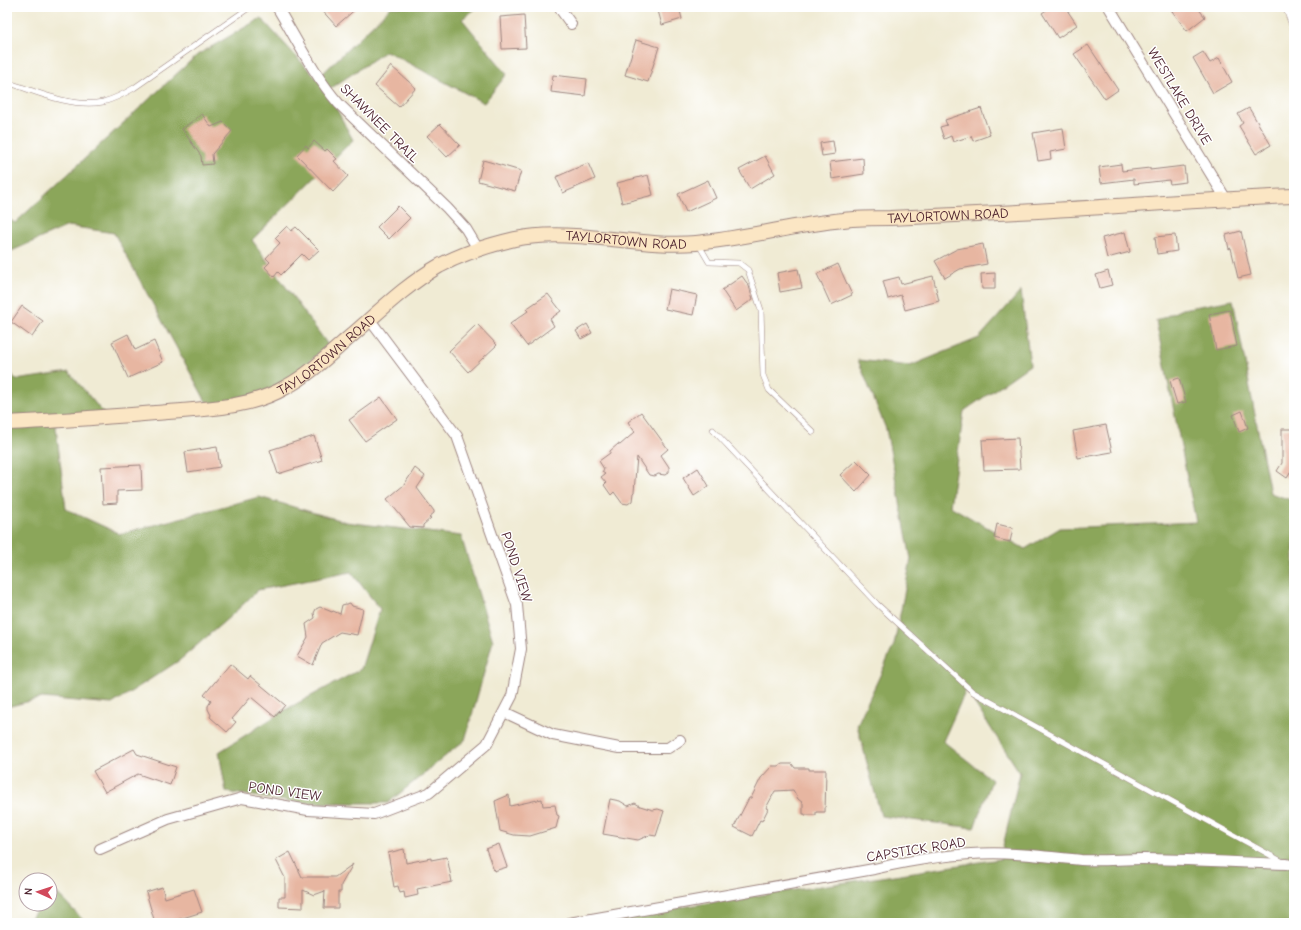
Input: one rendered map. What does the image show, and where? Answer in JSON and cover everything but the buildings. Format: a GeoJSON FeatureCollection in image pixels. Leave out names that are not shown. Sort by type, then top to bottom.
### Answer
{"type":"FeatureCollection","features":[{"type":"Feature","properties":{"kind":"street","name":"SHAWNEE TRAIL"},"geometry":{"type":"LineString","coordinates":[[277,7],[314,73],[325,88],[339,104],[466,229],[478,249]]}},
{"type":"Feature","properties":{"kind":"street"},"geometry":{"type":"LineString","coordinates":[[561,7],[561,10],[571,24]]}},
{"type":"Feature","properties":{"kind":"street","name":"WESTLAKE DRIVE"},"geometry":{"type":"LineString","coordinates":[[1109,7],[1226,199]]}},
{"type":"Feature","properties":{"kind":"street","name":"TAYLORTOWN ROAD"},"geometry":{"type":"LineString","coordinates":[[7,423],[84,419],[224,407],[249,402],[273,394],[308,373],[393,299],[429,273],[452,260],[478,249],[518,239],[543,235],[674,244],[698,242],[847,219],[997,214],[1294,196]]}},
{"type":"Feature","properties":{"kind":"street","name":"POND VIEW"},"geometry":{"type":"LineString","coordinates":[[100,848],[168,818],[242,798],[308,810],[374,814],[429,793],[487,744],[504,712],[512,696],[521,649],[517,604],[457,436],[370,320]]}},
{"type":"Feature","properties":{"kind":"street"},"geometry":{"type":"LineString","coordinates":[[504,712],[553,735],[619,748],[668,748],[680,740]]}},
{"type":"Feature","properties":{"kind":"street","name":"CAPSTICK ROAD"},"geometry":{"type":"LineString","coordinates":[[569,923],[953,855],[1015,854],[1081,860],[1141,859],[1290,865]]}},
{"type":"Feature","properties":{"kind":"lane"},"geometry":{"type":"LineString","coordinates":[[7,82],[58,99],[86,103],[119,97],[250,7]]}},
{"type":"Feature","properties":{"kind":"lane"},"geometry":{"type":"LineString","coordinates":[[1285,7],[1294,31]]}},
{"type":"Feature","properties":{"kind":"lane"},"geometry":{"type":"LineString","coordinates":[[698,242],[709,262],[739,263],[748,270],[761,310],[763,376],[769,390],[813,432]]}},
{"type":"Feature","properties":{"kind":"lane"},"geometry":{"type":"LineString","coordinates":[[714,430],[877,604],[973,692],[1290,865]]}},
{"type":"Feature","properties":{"kind":"green space"},"geometry":{"type":"Polygon","coordinates":[[[391,7],[478,7],[462,19],[507,74],[484,103],[386,51],[327,91],[353,140],[252,240],[328,345],[277,390],[209,407],[114,233],[68,226],[7,253],[7,218],[15,223],[197,55],[261,18],[317,79],[391,7]]]}},
{"type":"Feature","properties":{"kind":"green space"},"geometry":{"type":"Polygon","coordinates":[[[1021,291],[1030,365],[964,411],[950,506],[1025,549],[1060,528],[1196,522],[1156,321],[1182,309],[1233,300],[1270,493],[1294,501],[1294,923],[576,923],[1000,859],[1020,773],[966,690],[943,741],[992,780],[974,828],[881,816],[857,725],[894,645],[911,559],[886,429],[858,360],[910,366],[979,338],[1021,291]]]}},
{"type":"Feature","properties":{"kind":"green space"},"geometry":{"type":"Polygon","coordinates":[[[7,367],[16,380],[69,372],[106,416],[55,420],[66,509],[120,534],[259,497],[346,522],[461,536],[493,641],[465,740],[388,803],[301,803],[226,792],[219,752],[285,710],[361,669],[380,609],[351,572],[258,590],[180,660],[112,704],[42,698],[7,707],[7,367]]]}},
{"type":"Feature","properties":{"kind":"green space"},"geometry":{"type":"Polygon","coordinates":[[[58,894],[86,923],[27,923],[35,912],[58,912],[58,894]]]}}]}
